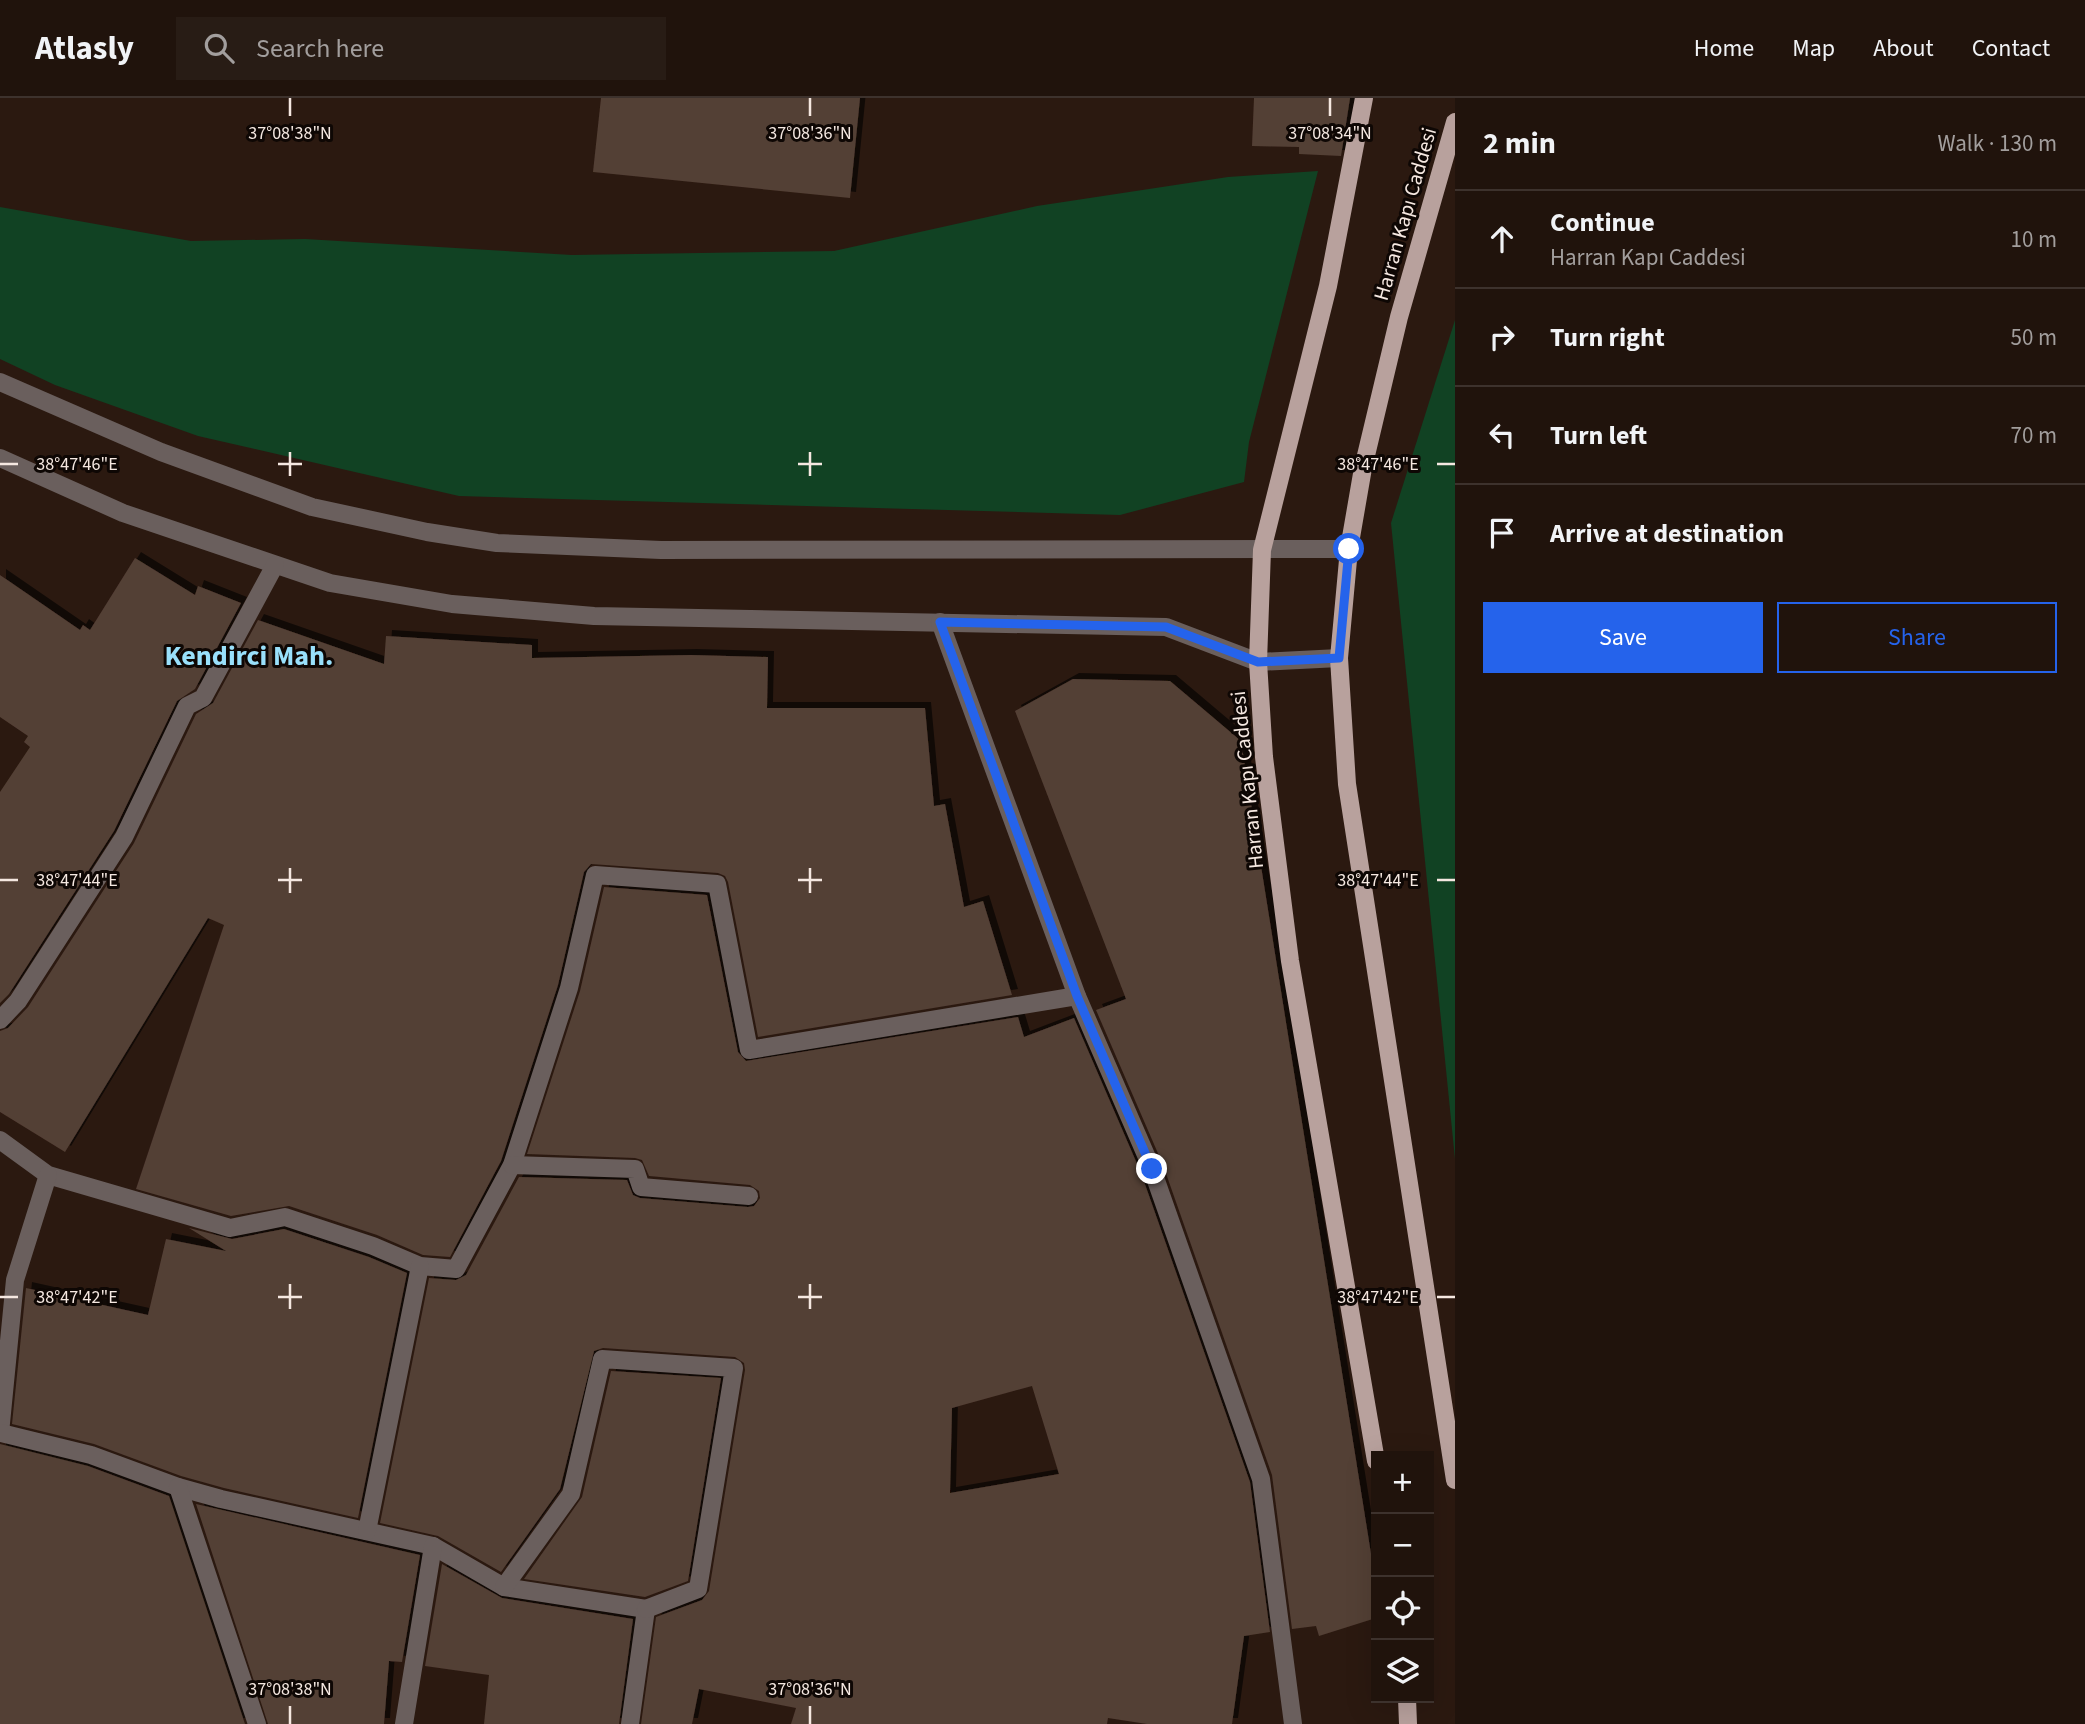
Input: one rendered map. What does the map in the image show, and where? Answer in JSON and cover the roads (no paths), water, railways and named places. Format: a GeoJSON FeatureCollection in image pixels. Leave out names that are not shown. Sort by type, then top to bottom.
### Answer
{"type":"FeatureCollection","features":[{"type":"Feature","properties":{"kind":"main road","name":"Harran Kapı Caddesi"},"geometry":{"type":"LineString","coordinates":[[1363,98],[1328,286],[1262,550],[1258,662],[1264,757],[1290,961],[1374,1451]]}},
{"type":"Feature","properties":{"kind":"main road","name":"Harran Kapı Caddesi"},"geometry":{"type":"LineString","coordinates":[[1455,122],[1399,317],[1363,468],[1349,549],[1339,658],[1347,784],[1455,1480]]}},
{"type":"Feature","properties":{"kind":"main road"},"geometry":{"type":"LineString","coordinates":[[1407,1703],[1408,1724]]}},
{"type":"Feature","properties":{"kind":"street"},"geometry":{"type":"LineString","coordinates":[[0,382],[161,452],[312,507],[428,532],[497,543],[660,550],[1349,549]]}},
{"type":"Feature","properties":{"kind":"street"},"geometry":{"type":"LineString","coordinates":[[0,458],[123,513],[330,583],[452,604],[594,616],[1166,627],[1258,662],[1339,658]]}},
{"type":"Feature","properties":{"kind":"street"},"geometry":{"type":"LineString","coordinates":[[0,1020],[18,1001],[124,837],[187,706],[203,698],[275,565]]}},
{"type":"Feature","properties":{"kind":"street"},"geometry":{"type":"LineString","coordinates":[[940,622],[1077,996],[1152,1169],[1261,1479],[1293,1724]]}},
{"type":"Feature","properties":{"kind":"street"},"geometry":{"type":"LineString","coordinates":[[0,1140],[48,1175],[230,1228],[285,1217],[373,1246],[420,1266],[456,1269],[512,1166],[569,988],[595,875],[717,884],[750,1050],[1077,996]]}},
{"type":"Feature","properties":{"kind":"street"},"geometry":{"type":"LineString","coordinates":[[512,1166],[635,1169],[641,1187],[748,1196]]}},
{"type":"Feature","properties":{"kind":"street"},"geometry":{"type":"LineString","coordinates":[[48,1175],[15,1280],[0,1433],[90,1455],[178,1487],[221,1499],[433,1546],[504,1587],[646,1609],[698,1589],[734,1368],[602,1360],[571,1494],[504,1587]]}},
{"type":"Feature","properties":{"kind":"street"},"geometry":{"type":"LineString","coordinates":[[367,1531],[420,1266]]}},
{"type":"Feature","properties":{"kind":"street"},"geometry":{"type":"LineString","coordinates":[[178,1487],[257,1724]]}},
{"type":"Feature","properties":{"kind":"street"},"geometry":{"type":"LineString","coordinates":[[404,1724],[433,1546]]}},
{"type":"Feature","properties":{"kind":"street"},"geometry":{"type":"LineString","coordinates":[[631,1724],[646,1609]]}},
{"type":"Feature","properties":{"kind":"district","name":"Kendirci Mah."},"geometry":{"type":"Point","coordinates":[249,655]}}]}
